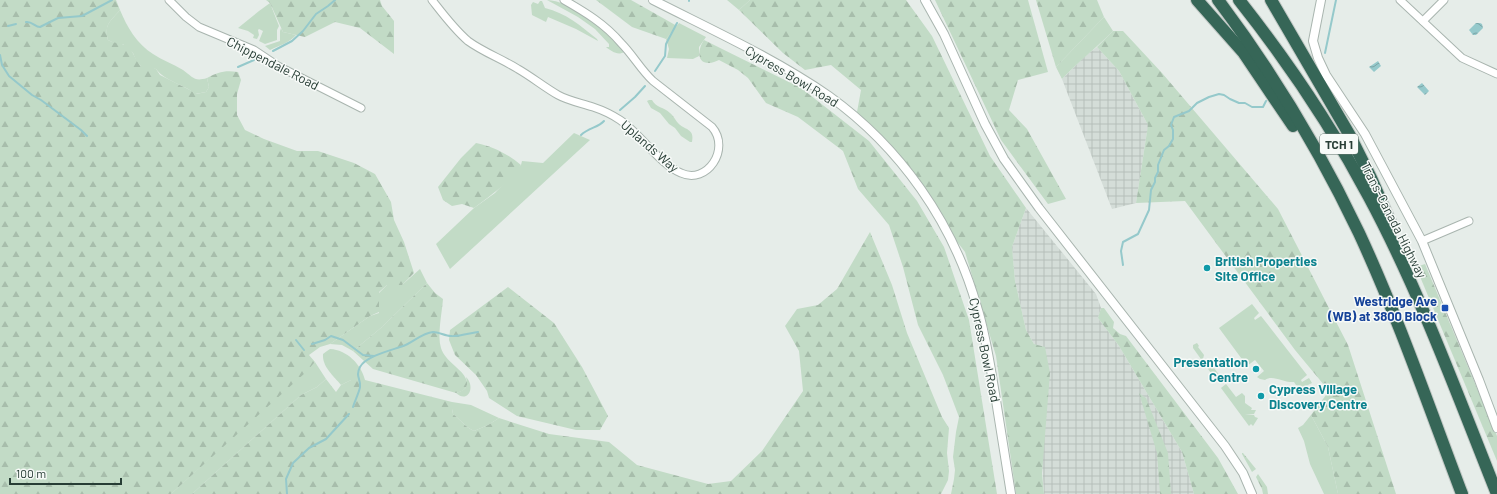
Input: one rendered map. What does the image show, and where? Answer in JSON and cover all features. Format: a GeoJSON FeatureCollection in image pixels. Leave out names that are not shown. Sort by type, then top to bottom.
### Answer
{"type":"FeatureCollection","features":[{"type":"Feature","properties":{"kind":"highway"},"geometry":{"type":"LineString","coordinates":[[1197,0],[1229,35],[1256,70],[1293,126],[1359,233]]}},
{"type":"Feature","properties":{"kind":"highway","name":"TCH 1"},"geometry":{"type":"LineString","coordinates":[[1218,0],[1262,61],[1291,108],[1324,165],[1359,233],[1393,314],[1462,494]]}},
{"type":"Feature","properties":{"kind":"highway","name":"Trans-Canada Highway"},"geometry":{"type":"LineString","coordinates":[[1239,0],[1294,74],[1341,148],[1382,222],[1419,300],[1497,494]]}},
{"type":"Feature","properties":{"kind":"highway"},"geometry":{"type":"LineString","coordinates":[[1271,0],[1337,112],[1363,162],[1403,250],[1419,300]]}},
{"type":"Feature","properties":{"kind":"street","name":"Chippendale Road"},"geometry":{"type":"LineString","coordinates":[[169,0],[186,17],[200,26],[254,50],[278,66],[361,108]]}},
{"type":"Feature","properties":{"kind":"street","name":"Uplands Way"},"geometry":{"type":"LineString","coordinates":[[432,0],[469,42],[518,69],[558,95],[568,100],[592,106],[619,120],[639,136],[664,162],[674,170],[682,174],[689,175],[701,173],[710,167],[717,157],[719,145],[716,132],[712,127],[653,81],[622,44],[598,20],[564,0]]}},
{"type":"Feature","properties":{"kind":"street","name":"Cypress Bowl Road"},"geometry":{"type":"LineString","coordinates":[[653,0],[782,67],[828,96],[870,130],[906,169],[922,190],[937,213],[960,257],[978,307],[989,360],[1011,494]]}},
{"type":"Feature","properties":{"kind":"street"},"geometry":{"type":"LineString","coordinates":[[925,0],[944,34],[985,124],[1004,159],[1039,208],[1225,446],[1243,473],[1252,494]]}},
{"type":"Feature","properties":{"kind":"street"},"geometry":{"type":"LineString","coordinates":[[1321,0],[1313,41],[1318,58],[1326,75],[1364,134],[1422,241],[1497,428]]}},
{"type":"Feature","properties":{"kind":"street"},"geometry":{"type":"LineString","coordinates":[[1400,0],[1462,58],[1497,74]]}},
{"type":"Feature","properties":{"kind":"street"},"geometry":{"type":"LineString","coordinates":[[1423,21],[1444,0]]}},
{"type":"Feature","properties":{"kind":"street"},"geometry":{"type":"LineString","coordinates":[[1422,241],[1469,221]]}},
{"type":"Feature","properties":{"kind":"shaded area"},"geometry":{"type":"Polygon","coordinates":[[[1097,47],[1119,71],[1148,125],[1136,203],[1112,209],[1062,79],[1084,57],[1097,47]]]}},
{"type":"Feature","properties":{"kind":"shaded area"},"geometry":{"type":"Polygon","coordinates":[[[1026,208],[1096,294],[1101,308],[1098,318],[1119,346],[1182,452],[1194,494],[1044,494],[1034,344],[1026,330],[1015,281],[1012,247],[1026,208]]]}},
{"type":"Feature","properties":{"kind":"green space"},"geometry":{"type":"Polygon","coordinates":[[[0,0],[116,0],[120,10],[107,27],[108,40],[127,46],[141,66],[147,65],[156,69],[160,75],[196,94],[206,92],[209,87],[207,78],[222,72],[238,72],[241,80],[237,94],[237,115],[245,130],[264,139],[297,151],[318,151],[354,163],[375,174],[391,202],[394,220],[404,242],[414,273],[402,285],[387,285],[379,292],[379,312],[370,316],[330,344],[320,347],[309,355],[315,362],[305,373],[171,494],[0,494],[0,0]]]}},
{"type":"Feature","properties":{"kind":"green space"},"geometry":{"type":"Polygon","coordinates":[[[266,0],[380,0],[382,6],[394,21],[394,54],[360,28],[335,22],[305,37],[283,32],[270,3],[266,0]]]}},
{"type":"Feature","properties":{"kind":"green space"},"geometry":{"type":"Polygon","coordinates":[[[547,0],[557,1],[589,19],[609,36],[624,52],[617,53],[610,50],[606,47],[609,47],[609,44],[595,29],[578,17],[547,0]]]}},
{"type":"Feature","properties":{"kind":"green space"},"geometry":{"type":"Polygon","coordinates":[[[596,0],[631,0],[677,26],[666,39],[632,27],[596,0]]]}},
{"type":"Feature","properties":{"kind":"green space"},"geometry":{"type":"Polygon","coordinates":[[[727,0],[750,0],[739,10],[727,0]]]}},
{"type":"Feature","properties":{"kind":"green space"},"geometry":{"type":"Polygon","coordinates":[[[750,0],[906,0],[932,36],[990,156],[1026,208],[1012,247],[1015,281],[1026,330],[1034,344],[1045,347],[1050,373],[1042,473],[1044,494],[1016,494],[996,356],[965,252],[857,112],[861,90],[831,65],[805,70],[783,53],[739,10],[750,0]]]}},
{"type":"Feature","properties":{"kind":"green space"},"geometry":{"type":"Polygon","coordinates":[[[935,0],[1028,0],[1048,72],[1018,80],[1009,110],[1027,129],[1066,199],[1048,204],[1001,140],[935,0]]]}},
{"type":"Feature","properties":{"kind":"green space"},"geometry":{"type":"Polygon","coordinates":[[[1036,0],[1097,0],[1104,17],[1056,67],[1036,0]]]}},
{"type":"Feature","properties":{"kind":"green space"},"geometry":{"type":"Polygon","coordinates":[[[542,1],[545,8],[560,13],[573,20],[598,41],[576,29],[548,17],[546,22],[532,15],[531,5],[533,2],[538,4],[542,1]]]}},
{"type":"Feature","properties":{"kind":"green space"},"geometry":{"type":"Polygon","coordinates":[[[270,3],[279,26],[277,30],[277,40],[265,44],[259,41],[263,31],[258,30],[259,35],[257,39],[253,38],[254,35],[248,31],[238,28],[270,3]]]}},
{"type":"Feature","properties":{"kind":"green space"},"geometry":{"type":"Polygon","coordinates":[[[120,10],[133,35],[147,50],[196,79],[207,78],[209,87],[206,92],[195,94],[165,77],[156,69],[141,66],[137,63],[133,53],[123,44],[116,44],[108,40],[107,27],[120,10]]]}},
{"type":"Feature","properties":{"kind":"green space"},"geometry":{"type":"Polygon","coordinates":[[[1104,17],[1113,31],[1062,79],[1056,67],[1104,17]]]}},
{"type":"Feature","properties":{"kind":"green space"},"geometry":{"type":"Polygon","coordinates":[[[679,23],[706,37],[699,47],[699,56],[693,59],[667,58],[669,49],[666,39],[679,23]]]}},
{"type":"Feature","properties":{"kind":"green space"},"geometry":{"type":"Polygon","coordinates":[[[281,28],[283,32],[296,35],[287,42],[270,50],[265,46],[280,41],[281,28]]]}},
{"type":"Feature","properties":{"kind":"green space"},"geometry":{"type":"Polygon","coordinates":[[[1113,31],[1123,31],[1162,73],[1278,209],[1348,345],[1396,494],[1338,494],[1328,447],[1311,415],[1329,391],[1295,350],[1185,201],[1136,203],[1148,125],[1119,71],[1097,47],[1113,31]]]}},
{"type":"Feature","properties":{"kind":"green space"},"geometry":{"type":"Polygon","coordinates":[[[704,40],[801,88],[869,141],[917,201],[944,247],[969,320],[997,494],[951,494],[955,470],[953,457],[959,417],[943,375],[918,325],[903,267],[889,225],[858,189],[843,151],[798,117],[766,103],[748,78],[738,70],[719,60],[709,63],[702,60],[699,54],[704,40]]]}},
{"type":"Feature","properties":{"kind":"green space"},"geometry":{"type":"Polygon","coordinates":[[[652,100],[656,105],[673,115],[680,125],[692,134],[692,142],[681,136],[660,113],[651,108],[647,101],[652,100]]]}},
{"type":"Feature","properties":{"kind":"green space"},"geometry":{"type":"Polygon","coordinates":[[[574,133],[590,140],[450,269],[436,244],[474,208],[495,193],[521,165],[522,161],[543,163],[574,133]]]}},
{"type":"Feature","properties":{"kind":"green space"},"geometry":{"type":"Polygon","coordinates":[[[476,143],[500,151],[521,165],[505,183],[474,208],[462,204],[452,206],[443,200],[438,187],[461,158],[476,143]]]}},
{"type":"Feature","properties":{"kind":"green space"},"geometry":{"type":"Polygon","coordinates":[[[870,232],[892,285],[907,333],[942,417],[949,428],[947,453],[949,471],[948,480],[941,494],[192,494],[301,395],[317,387],[326,379],[336,392],[341,385],[356,378],[452,402],[453,414],[468,428],[474,431],[499,418],[549,434],[609,442],[637,465],[708,484],[731,481],[762,451],[803,391],[799,351],[785,326],[797,309],[818,305],[837,289],[870,232]]]}},
{"type":"Feature","properties":{"kind":"green space"},"geometry":{"type":"Polygon","coordinates":[[[1425,264],[1497,436],[1497,461],[1416,267],[1425,264]]]}},
{"type":"Feature","properties":{"kind":"green space"},"geometry":{"type":"Polygon","coordinates":[[[420,269],[427,283],[382,327],[353,351],[342,345],[330,344],[370,316],[379,313],[379,293],[387,285],[402,285],[420,269]]]}},
{"type":"Feature","properties":{"kind":"green space"},"geometry":{"type":"Polygon","coordinates":[[[427,283],[435,293],[443,299],[440,343],[443,353],[446,358],[463,374],[467,382],[466,387],[458,393],[373,369],[353,351],[382,327],[427,283]]]}},
{"type":"Feature","properties":{"kind":"green space"},"geometry":{"type":"Polygon","coordinates":[[[508,287],[554,323],[582,367],[608,416],[600,430],[576,430],[517,416],[489,398],[487,391],[476,375],[455,355],[449,340],[450,330],[508,287]]]}},
{"type":"Feature","properties":{"kind":"green space"},"geometry":{"type":"Polygon","coordinates":[[[1252,304],[1259,313],[1254,318],[1255,320],[1261,316],[1307,375],[1301,380],[1302,382],[1309,378],[1312,383],[1304,387],[1296,385],[1294,382],[1275,378],[1268,378],[1265,380],[1260,379],[1257,377],[1264,371],[1255,360],[1247,366],[1219,328],[1252,304]]]}},
{"type":"Feature","properties":{"kind":"green space"},"geometry":{"type":"Polygon","coordinates":[[[1101,308],[1104,308],[1114,322],[1113,328],[1120,334],[1126,336],[1218,458],[1238,494],[1194,494],[1182,452],[1119,346],[1098,318],[1101,308]]]}},
{"type":"Feature","properties":{"kind":"green space"},"geometry":{"type":"Polygon","coordinates":[[[1197,343],[1204,355],[1203,359],[1206,362],[1208,360],[1220,376],[1216,380],[1193,348],[1193,345],[1197,343]]]}},
{"type":"Feature","properties":{"kind":"green space"},"geometry":{"type":"Polygon","coordinates":[[[330,349],[342,352],[357,363],[365,380],[351,380],[341,385],[324,363],[323,354],[330,349]]]}},
{"type":"Feature","properties":{"kind":"green space"},"geometry":{"type":"Polygon","coordinates":[[[315,362],[326,379],[317,387],[301,395],[192,494],[171,494],[315,362]]]}},
{"type":"Feature","properties":{"kind":"green space"},"geometry":{"type":"Polygon","coordinates":[[[466,377],[469,381],[470,389],[469,393],[464,397],[456,393],[466,388],[466,377]]]}},
{"type":"Feature","properties":{"kind":"green space"},"geometry":{"type":"Polygon","coordinates":[[[1226,384],[1236,397],[1242,393],[1245,396],[1245,403],[1252,408],[1251,410],[1256,410],[1254,414],[1245,414],[1254,415],[1258,418],[1253,426],[1251,424],[1249,426],[1221,388],[1226,384]]]}},
{"type":"Feature","properties":{"kind":"green space"},"geometry":{"type":"Polygon","coordinates":[[[1139,393],[1146,398],[1168,453],[1171,494],[1160,494],[1157,453],[1139,393]]]}},
{"type":"Feature","properties":{"kind":"green space"},"geometry":{"type":"Polygon","coordinates":[[[452,402],[471,405],[499,418],[474,431],[468,428],[453,414],[452,402]]]}},
{"type":"Feature","properties":{"kind":"green space"},"geometry":{"type":"Polygon","coordinates":[[[1311,415],[1328,447],[1338,494],[1324,494],[1310,464],[1304,441],[1298,428],[1303,425],[1311,415]]]}},
{"type":"Feature","properties":{"kind":"green space"},"geometry":{"type":"Polygon","coordinates":[[[1242,454],[1256,469],[1252,472],[1242,454]]]}},
{"type":"Feature","properties":{"kind":"green space"},"geometry":{"type":"Polygon","coordinates":[[[1258,474],[1267,487],[1268,494],[1263,494],[1256,477],[1258,474]]]}},
{"type":"Feature","properties":{"kind":"water"},"geometry":{"type":"Polygon","coordinates":[[[1476,23],[1482,24],[1483,28],[1476,35],[1473,35],[1469,30],[1476,23]]]}},
{"type":"Feature","properties":{"kind":"water"},"geometry":{"type":"Polygon","coordinates":[[[1378,61],[1381,66],[1374,72],[1369,67],[1378,61]]]}},
{"type":"Feature","properties":{"kind":"water"},"geometry":{"type":"Polygon","coordinates":[[[1422,83],[1429,91],[1425,95],[1417,87],[1422,83]]]}},
{"type":"Feature","properties":{"kind":"waterway"},"geometry":{"type":"LineString","coordinates":[[26,22],[30,22],[40,27],[58,18],[82,16],[112,0]]}},
{"type":"Feature","properties":{"kind":"waterway"},"geometry":{"type":"LineString","coordinates":[[273,51],[292,41],[303,31],[316,14],[335,0]]}},
{"type":"Feature","properties":{"kind":"waterway"},"geometry":{"type":"LineString","coordinates":[[1325,53],[1336,0]]}},
{"type":"Feature","properties":{"kind":"waterway"},"geometry":{"type":"LineString","coordinates":[[655,71],[665,56],[666,44],[677,23]]}},
{"type":"Feature","properties":{"kind":"waterway"},"geometry":{"type":"LineString","coordinates":[[8,26],[16,24]]}},
{"type":"Feature","properties":{"kind":"waterway"},"geometry":{"type":"LineString","coordinates":[[0,55],[2,65],[9,76],[87,136]]}},
{"type":"Feature","properties":{"kind":"waterway"},"geometry":{"type":"LineString","coordinates":[[238,67],[254,60]]}},
{"type":"Feature","properties":{"kind":"waterway"},"geometry":{"type":"LineString","coordinates":[[620,110],[645,86]]}},
{"type":"Feature","properties":{"kind":"waterway"},"geometry":{"type":"LineString","coordinates":[[1123,265],[1121,251],[1123,242],[1138,234],[1149,210],[1151,190],[1158,172],[1158,165],[1164,150],[1169,146],[1173,139],[1173,130],[1171,125],[1174,117],[1189,111],[1197,103],[1219,94],[1252,107],[1263,107],[1266,101]]}},
{"type":"Feature","properties":{"kind":"waterway"},"geometry":{"type":"LineString","coordinates":[[581,135],[604,121]]}},
{"type":"Feature","properties":{"kind":"waterway"},"geometry":{"type":"LineString","coordinates":[[353,407],[360,387],[358,375],[360,367],[363,363],[380,354],[406,345],[429,333],[435,332],[454,336],[478,332]]}},
{"type":"Feature","properties":{"kind":"waterway"},"geometry":{"type":"LineString","coordinates":[[312,344],[325,340],[331,336],[343,340],[363,355],[374,356]]}},
{"type":"Feature","properties":{"kind":"waterway"},"geometry":{"type":"LineString","coordinates":[[296,340],[304,350]]}},
{"type":"Feature","properties":{"kind":"waterway"},"geometry":{"type":"LineString","coordinates":[[287,494],[286,479],[293,463],[309,448],[326,439],[349,414]]}},
{"type":"Feature","properties":{"kind":"place","name":"British Properties Site Office"},"geometry":{"type":"Point","coordinates":[1207,268]}},
{"type":"Feature","properties":{"kind":"place","name":"Westridge Ave (WB) at 3800 Block"},"geometry":{"type":"Point","coordinates":[1445,308]}},
{"type":"Feature","properties":{"kind":"place","name":"Presentation Centre"},"geometry":{"type":"Point","coordinates":[1256,369]}},
{"type":"Feature","properties":{"kind":"place","name":"Cypress Village Discovery Centre"},"geometry":{"type":"Point","coordinates":[1261,396]}}]}
